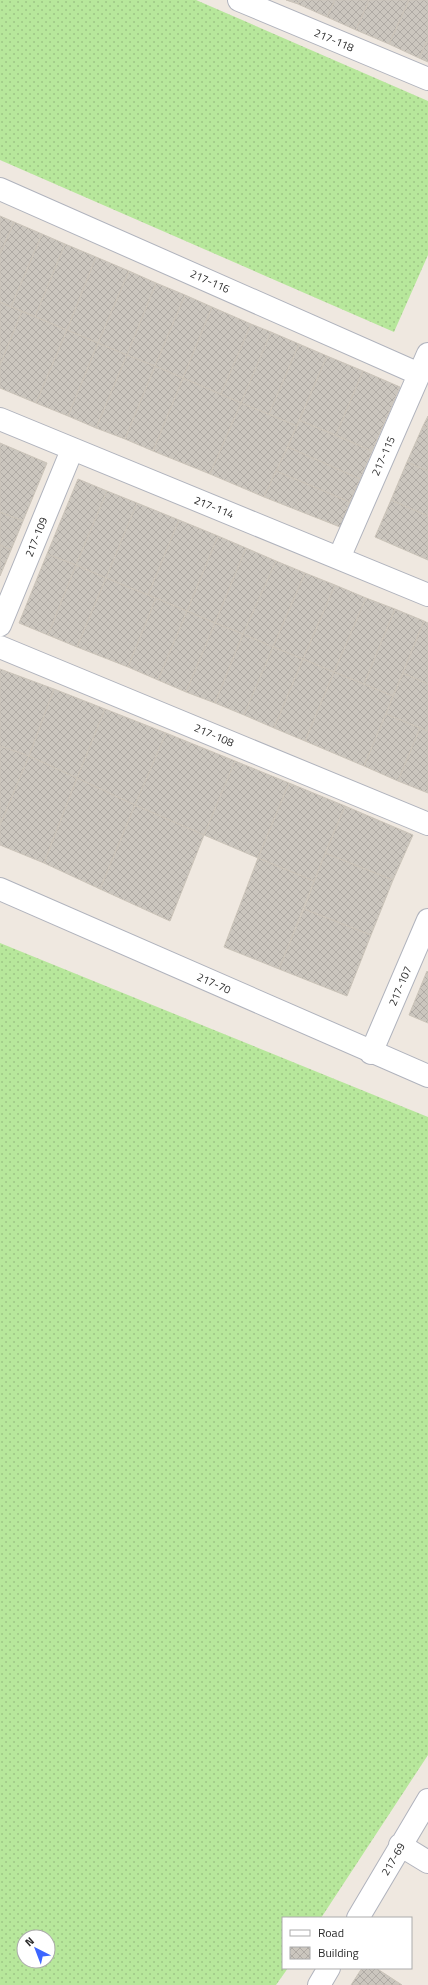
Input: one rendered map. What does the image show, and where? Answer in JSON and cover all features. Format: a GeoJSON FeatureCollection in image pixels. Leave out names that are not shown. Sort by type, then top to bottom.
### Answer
{"type":"FeatureCollection","features":[{"type":"Feature","properties":{"kind":"street","name":"217-118"},"geometry":{"type":"LineString","coordinates":[[239,0],[428,79]]}},
{"type":"Feature","properties":{"kind":"street","name":"217-116"},"geometry":{"type":"LineString","coordinates":[[0,188],[419,374]]}},
{"type":"Feature","properties":{"kind":"street","name":"217-115"},"geometry":{"type":"LineString","coordinates":[[339,558],[428,354]]}},
{"type":"Feature","properties":{"kind":"street","name":"217-114"},"geometry":{"type":"LineString","coordinates":[[0,419],[72,450],[428,595]]}},
{"type":"Feature","properties":{"kind":"street","name":"217-109"},"geometry":{"type":"LineString","coordinates":[[0,625],[72,450]]}},
{"type":"Feature","properties":{"kind":"street","name":"217-108"},"geometry":{"type":"LineString","coordinates":[[0,647],[428,824]]}},
{"type":"Feature","properties":{"kind":"street","name":"217-70"},"geometry":{"type":"LineString","coordinates":[[0,889],[371,1053],[428,1076]]}},
{"type":"Feature","properties":{"kind":"street","name":"217-107"},"geometry":{"type":"LineString","coordinates":[[371,1053],[428,920]]}},
{"type":"Feature","properties":{"kind":"street","name":"217-69"},"geometry":{"type":"LineString","coordinates":[[359,1917],[428,1800]]}},
{"type":"Feature","properties":{"kind":"street"},"geometry":{"type":"LineString","coordinates":[[400,1845],[428,1862]]}},
{"type":"Feature","properties":{"kind":"street"},"geometry":{"type":"LineString","coordinates":[[319,1985],[328,1969]]}},
{"type":"Feature","properties":{"kind":"green space"},"geometry":{"type":"Polygon","coordinates":[[[0,0],[196,0],[428,101],[428,255],[394,332],[0,160],[0,0]]]}},
{"type":"Feature","properties":{"kind":"green space"},"geometry":{"type":"Polygon","coordinates":[[[0,943],[428,1117],[428,1755],[322,1917],[282,1917],[282,1969],[287,1969],[276,1985],[0,1985],[0,943]]]}},
{"type":"Feature","properties":{"kind":"building"},"geometry":{"type":"Polygon","coordinates":[[[286,0],[300,0],[298,4],[286,0]]]}},
{"type":"Feature","properties":{"kind":"building"},"geometry":{"type":"Polygon","coordinates":[[[300,0],[335,0],[327,17],[298,4],[300,0]]]}},
{"type":"Feature","properties":{"kind":"building"},"geometry":{"type":"Polygon","coordinates":[[[335,0],[369,0],[356,30],[327,17],[335,0]]]}},
{"type":"Feature","properties":{"kind":"building"},"geometry":{"type":"Polygon","coordinates":[[[369,0],[409,0],[389,44],[356,30],[369,0]]]}},
{"type":"Feature","properties":{"kind":"building"},"geometry":{"type":"Polygon","coordinates":[[[409,0],[428,0],[428,39],[419,58],[389,44],[409,0]]]}},
{"type":"Feature","properties":{"kind":"building"},"geometry":{"type":"Polygon","coordinates":[[[428,39],[428,62],[419,58],[428,39]]]}},
{"type":"Feature","properties":{"kind":"building"},"geometry":{"type":"Polygon","coordinates":[[[0,216],[14,222],[0,254],[0,216]]]}},
{"type":"Feature","properties":{"kind":"building"},"geometry":{"type":"Polygon","coordinates":[[[14,222],[42,234],[11,307],[0,302],[0,254],[14,222]]]}},
{"type":"Feature","properties":{"kind":"building"},"geometry":{"type":"Polygon","coordinates":[[[42,234],[65,244],[35,317],[11,307],[42,234]]]}},
{"type":"Feature","properties":{"kind":"building"},"geometry":{"type":"Polygon","coordinates":[[[65,244],[96,257],[67,330],[35,317],[65,244]]]}},
{"type":"Feature","properties":{"kind":"building"},"geometry":{"type":"Polygon","coordinates":[[[96,257],[129,271],[98,343],[67,330],[96,257]]]}},
{"type":"Feature","properties":{"kind":"building"},"geometry":{"type":"Polygon","coordinates":[[[129,271],[156,283],[127,355],[98,343],[129,271]]]}},
{"type":"Feature","properties":{"kind":"building"},"geometry":{"type":"Polygon","coordinates":[[[156,283],[185,295],[155,366],[127,355],[156,283]]]}},
{"type":"Feature","properties":{"kind":"building"},"geometry":{"type":"Polygon","coordinates":[[[185,295],[212,307],[183,378],[155,366],[185,295]]]}},
{"type":"Feature","properties":{"kind":"building"},"geometry":{"type":"Polygon","coordinates":[[[0,302],[22,311],[0,365],[0,302]]]}},
{"type":"Feature","properties":{"kind":"building"},"geometry":{"type":"Polygon","coordinates":[[[212,307],[251,324],[221,394],[183,378],[212,307]]]}},
{"type":"Feature","properties":{"kind":"building"},"geometry":{"type":"Polygon","coordinates":[[[22,311],[67,330],[36,403],[0,388],[0,365],[22,311]]]}},
{"type":"Feature","properties":{"kind":"building"},"geometry":{"type":"Polygon","coordinates":[[[251,324],[271,332],[241,403],[221,394],[251,324]]]}},
{"type":"Feature","properties":{"kind":"building"},"geometry":{"type":"Polygon","coordinates":[[[67,330],[98,343],[68,416],[36,403],[67,330]]]}},
{"type":"Feature","properties":{"kind":"building"},"geometry":{"type":"Polygon","coordinates":[[[271,332],[299,344],[269,414],[241,403],[271,332]]]}},
{"type":"Feature","properties":{"kind":"building"},"geometry":{"type":"Polygon","coordinates":[[[98,343],[127,355],[96,428],[68,416],[98,343]]]}},
{"type":"Feature","properties":{"kind":"building"},"geometry":{"type":"Polygon","coordinates":[[[299,344],[327,356],[297,426],[269,414],[299,344]]]}},
{"type":"Feature","properties":{"kind":"building"},"geometry":{"type":"Polygon","coordinates":[[[127,355],[155,366],[125,439],[96,428],[127,355]]]}},
{"type":"Feature","properties":{"kind":"building"},"geometry":{"type":"Polygon","coordinates":[[[327,356],[363,371],[336,435],[299,420],[327,356]]]}},
{"type":"Feature","properties":{"kind":"building"},"geometry":{"type":"Polygon","coordinates":[[[155,366],[183,378],[153,451],[125,439],[155,366]]]}},
{"type":"Feature","properties":{"kind":"building"},"geometry":{"type":"Polygon","coordinates":[[[363,371],[400,387],[372,451],[336,435],[363,371]]]}},
{"type":"Feature","properties":{"kind":"building"},"geometry":{"type":"Polygon","coordinates":[[[183,378],[241,403],[210,474],[153,451],[183,378]]]}},
{"type":"Feature","properties":{"kind":"building"},"geometry":{"type":"Polygon","coordinates":[[[241,403],[297,426],[264,497],[210,474],[241,403]]]}},
{"type":"Feature","properties":{"kind":"building"},"geometry":{"type":"Polygon","coordinates":[[[428,416],[428,428],[423,426],[428,416]]]}},
{"type":"Feature","properties":{"kind":"building"},"geometry":{"type":"Polygon","coordinates":[[[299,420],[372,451],[360,479],[288,447],[299,420]]]}},
{"type":"Feature","properties":{"kind":"building"},"geometry":{"type":"Polygon","coordinates":[[[423,426],[428,428],[428,471],[407,462],[423,426]]]}},
{"type":"Feature","properties":{"kind":"building"},"geometry":{"type":"Polygon","coordinates":[[[0,443],[47,463],[23,521],[0,512],[0,443]]]}},
{"type":"Feature","properties":{"kind":"building"},"geometry":{"type":"Polygon","coordinates":[[[288,447],[360,479],[350,502],[276,471],[288,447]]]}},
{"type":"Feature","properties":{"kind":"building"},"geometry":{"type":"Polygon","coordinates":[[[407,462],[428,471],[428,516],[391,500],[407,462]]]}},
{"type":"Feature","properties":{"kind":"building"},"geometry":{"type":"Polygon","coordinates":[[[276,471],[350,502],[340,527],[264,497],[276,471]]]}},
{"type":"Feature","properties":{"kind":"building"},"geometry":{"type":"Polygon","coordinates":[[[78,479],[107,491],[76,565],[47,554],[78,479]]]}},
{"type":"Feature","properties":{"kind":"building"},"geometry":{"type":"Polygon","coordinates":[[[107,491],[137,503],[106,578],[76,565],[107,491]]]}},
{"type":"Feature","properties":{"kind":"building"},"geometry":{"type":"Polygon","coordinates":[[[391,500],[428,516],[428,560],[375,537],[391,500]]]}},
{"type":"Feature","properties":{"kind":"building"},"geometry":{"type":"Polygon","coordinates":[[[137,503],[179,520],[148,595],[106,578],[137,503]]]}},
{"type":"Feature","properties":{"kind":"building"},"geometry":{"type":"Polygon","coordinates":[[[0,512],[23,521],[11,550],[0,545],[0,512]]]}},
{"type":"Feature","properties":{"kind":"building"},"geometry":{"type":"Polygon","coordinates":[[[179,520],[218,536],[187,611],[148,595],[179,520]]]}},
{"type":"Feature","properties":{"kind":"building"},"geometry":{"type":"Polygon","coordinates":[[[218,536],[246,548],[215,623],[187,611],[218,536]]]}},
{"type":"Feature","properties":{"kind":"building"},"geometry":{"type":"Polygon","coordinates":[[[0,545],[11,550],[0,576],[0,545]]]}},
{"type":"Feature","properties":{"kind":"building"},"geometry":{"type":"Polygon","coordinates":[[[246,548],[276,561],[243,634],[215,623],[246,548]]]}},
{"type":"Feature","properties":{"kind":"building"},"geometry":{"type":"Polygon","coordinates":[[[47,554],[76,565],[48,635],[19,623],[47,554]]]}},
{"type":"Feature","properties":{"kind":"building"},"geometry":{"type":"Polygon","coordinates":[[[276,561],[305,573],[273,647],[243,634],[276,561]]]}},
{"type":"Feature","properties":{"kind":"building"},"geometry":{"type":"Polygon","coordinates":[[[76,565],[106,578],[77,647],[48,635],[76,565]]]}},
{"type":"Feature","properties":{"kind":"building"},"geometry":{"type":"Polygon","coordinates":[[[305,573],[335,585],[303,659],[273,647],[305,573]]]}},
{"type":"Feature","properties":{"kind":"building"},"geometry":{"type":"Polygon","coordinates":[[[106,578],[156,598],[128,667],[77,647],[106,578]]]}},
{"type":"Feature","properties":{"kind":"building"},"geometry":{"type":"Polygon","coordinates":[[[335,585],[366,598],[334,672],[303,659],[335,585]]]}},
{"type":"Feature","properties":{"kind":"building"},"geometry":{"type":"Polygon","coordinates":[[[156,598],[187,611],[158,680],[128,667],[156,598]]]}},
{"type":"Feature","properties":{"kind":"building"},"geometry":{"type":"Polygon","coordinates":[[[366,598],[395,609],[364,684],[334,672],[366,598]]]}},
{"type":"Feature","properties":{"kind":"building"},"geometry":{"type":"Polygon","coordinates":[[[395,609],[424,621],[393,696],[364,684],[395,609]]]}},
{"type":"Feature","properties":{"kind":"building"},"geometry":{"type":"Polygon","coordinates":[[[187,611],[215,623],[186,692],[158,680],[187,611]]]}},
{"type":"Feature","properties":{"kind":"building"},"geometry":{"type":"Polygon","coordinates":[[[424,621],[428,623],[428,684],[403,673],[424,621]]]}},
{"type":"Feature","properties":{"kind":"building"},"geometry":{"type":"Polygon","coordinates":[[[215,623],[243,634],[215,703],[186,692],[215,623]]]}},
{"type":"Feature","properties":{"kind":"building"},"geometry":{"type":"Polygon","coordinates":[[[243,634],[273,647],[244,715],[215,703],[243,634]]]}},
{"type":"Feature","properties":{"kind":"building"},"geometry":{"type":"Polygon","coordinates":[[[273,647],[303,659],[274,728],[244,715],[273,647]]]}},
{"type":"Feature","properties":{"kind":"building"},"geometry":{"type":"Polygon","coordinates":[[[303,659],[334,672],[305,741],[274,728],[303,659]]]}},
{"type":"Feature","properties":{"kind":"building"},"geometry":{"type":"Polygon","coordinates":[[[0,669],[54,689],[29,756],[0,746],[0,669]]]}},
{"type":"Feature","properties":{"kind":"building"},"geometry":{"type":"Polygon","coordinates":[[[334,672],[393,696],[364,766],[305,741],[334,672]]]}},
{"type":"Feature","properties":{"kind":"building"},"geometry":{"type":"Polygon","coordinates":[[[403,673],[428,684],[428,731],[386,714],[403,673]]]}},
{"type":"Feature","properties":{"kind":"building"},"geometry":{"type":"Polygon","coordinates":[[[54,689],[105,709],[77,778],[29,756],[54,689]]]}},
{"type":"Feature","properties":{"kind":"building"},"geometry":{"type":"Polygon","coordinates":[[[105,709],[166,733],[135,805],[77,778],[105,709]]]}},
{"type":"Feature","properties":{"kind":"building"},"geometry":{"type":"Polygon","coordinates":[[[386,714],[420,728],[398,781],[364,766],[386,714]]]}},
{"type":"Feature","properties":{"kind":"building"},"geometry":{"type":"Polygon","coordinates":[[[420,728],[428,731],[428,793],[398,781],[420,728]]]}},
{"type":"Feature","properties":{"kind":"building"},"geometry":{"type":"Polygon","coordinates":[[[166,733],[235,761],[204,835],[135,805],[166,733]]]}},
{"type":"Feature","properties":{"kind":"building"},"geometry":{"type":"Polygon","coordinates":[[[0,746],[29,756],[0,825],[0,746]]]}},
{"type":"Feature","properties":{"kind":"building"},"geometry":{"type":"Polygon","coordinates":[[[29,756],[77,778],[44,863],[0,845],[0,825],[29,756]]]}},
{"type":"Feature","properties":{"kind":"building"},"geometry":{"type":"Polygon","coordinates":[[[235,761],[289,783],[258,858],[204,835],[235,761]]]}},
{"type":"Feature","properties":{"kind":"building"},"geometry":{"type":"Polygon","coordinates":[[[77,778],[135,805],[100,889],[44,863],[77,778]]]}},
{"type":"Feature","properties":{"kind":"building"},"geometry":{"type":"Polygon","coordinates":[[[289,783],[345,806],[314,881],[258,858],[289,783]]]}},
{"type":"Feature","properties":{"kind":"building"},"geometry":{"type":"Polygon","coordinates":[[[135,805],[204,835],[170,921],[100,889],[135,805]]]}},
{"type":"Feature","properties":{"kind":"building"},"geometry":{"type":"Polygon","coordinates":[[[345,806],[413,835],[393,880],[325,853],[345,806]]]}},
{"type":"Feature","properties":{"kind":"building"},"geometry":{"type":"Polygon","coordinates":[[[325,853],[393,880],[371,935],[304,909],[325,853]]]}},
{"type":"Feature","properties":{"kind":"building"},"geometry":{"type":"Polygon","coordinates":[[[258,858],[314,881],[279,969],[224,947],[258,858]]]}},
{"type":"Feature","properties":{"kind":"building"},"geometry":{"type":"Polygon","coordinates":[[[304,909],[371,935],[347,996],[279,969],[304,909]]]}},
{"type":"Feature","properties":{"kind":"building"},"geometry":{"type":"Polygon","coordinates":[[[427,971],[428,972],[428,1023],[409,1015],[427,971]]]}},
{"type":"Feature","properties":{"kind":"building"},"geometry":{"type":"Polygon","coordinates":[[[361,1969],[378,1969],[402,1985],[351,1985],[361,1969]]]}}]}
